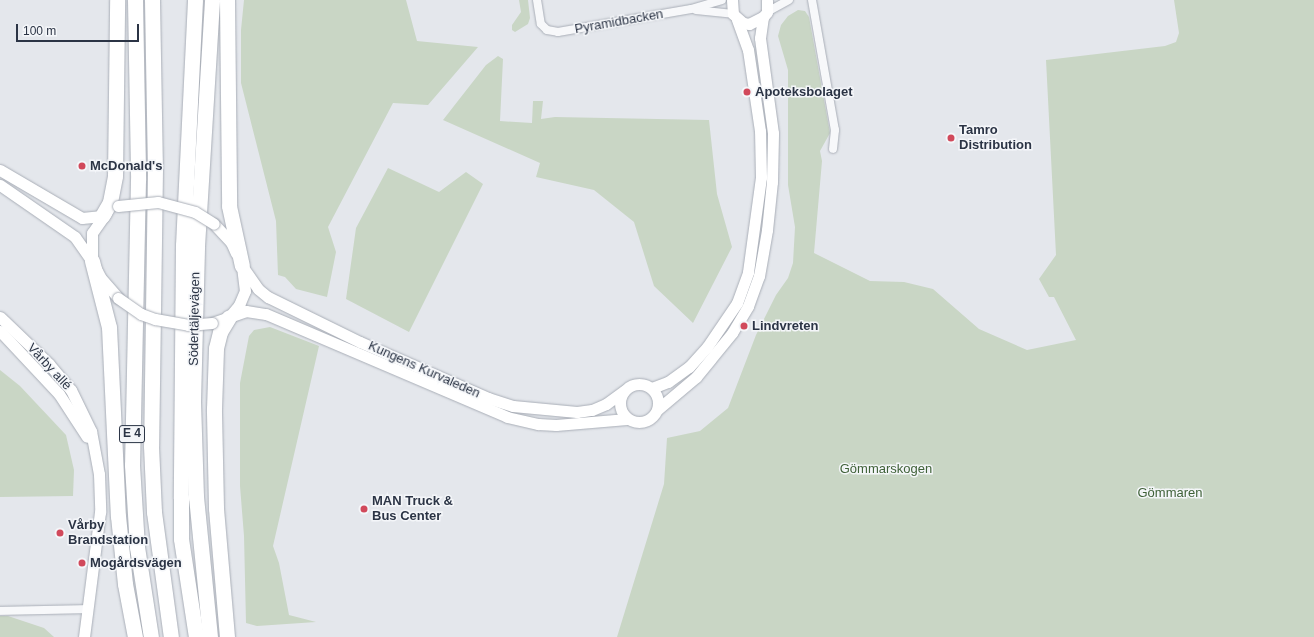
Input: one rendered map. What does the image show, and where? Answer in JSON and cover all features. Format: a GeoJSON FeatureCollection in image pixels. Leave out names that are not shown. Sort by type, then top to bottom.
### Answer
{"type":"FeatureCollection","features":[{"type":"Feature","properties":{"kind":"highway"},"geometry":{"type":"LineString","coordinates":[[102,216],[110,202],[115,176],[117,0]]}},
{"type":"Feature","properties":{"kind":"highway","name":"E 4"},"geometry":{"type":"LineString","coordinates":[[135,0],[138,180],[132,465],[137,547],[151,637]]}},
{"type":"Feature","properties":{"kind":"highway"},"geometry":{"type":"LineString","coordinates":[[152,0],[155,170],[151,446],[154,512],[170,637]]}},
{"type":"Feature","properties":{"kind":"highway"},"geometry":{"type":"LineString","coordinates":[[195,0],[183,238],[181,539],[196,637]]}},
{"type":"Feature","properties":{"kind":"highway","name":"Södertäljevägen"},"geometry":{"type":"LineString","coordinates":[[210,637],[196,496],[193,401],[198,231],[212,0]]}},
{"type":"Feature","properties":{"kind":"highway"},"geometry":{"type":"LineString","coordinates":[[227,0],[229,206],[242,266]]}},
{"type":"Feature","properties":{"kind":"highway"},"geometry":{"type":"LineString","coordinates":[[92,260],[109,327],[118,516],[125,584],[135,637]]}},
{"type":"Feature","properties":{"kind":"highway"},"geometry":{"type":"LineString","coordinates":[[227,637],[216,508],[214,409],[216,348],[220,332],[229,317]]}},
{"type":"Feature","properties":{"kind":"street","name":"Pyramidbacken"},"geometry":{"type":"LineString","coordinates":[[537,0],[540,19],[547,30],[558,32],[691,9],[722,0]]}},
{"type":"Feature","properties":{"kind":"street"},"geometry":{"type":"LineString","coordinates":[[732,0],[735,17],[748,50],[760,131],[761,177],[748,272],[737,303],[707,347],[690,367],[668,382],[652,388],[636,384],[624,391],[620,402],[627,419],[641,423],[653,417],[658,409],[696,377],[732,333],[748,306],[759,276],[768,230],[772,182],[773,133],[760,38],[767,0]]}},
{"type":"Feature","properties":{"kind":"street"},"geometry":{"type":"LineString","coordinates":[[735,17],[749,24],[789,0]]}},
{"type":"Feature","properties":{"kind":"street"},"geometry":{"type":"LineString","coordinates":[[812,0],[835,130],[833,149]]}},
{"type":"Feature","properties":{"kind":"street","name":"Pyramidbacken"},"geometry":{"type":"LineString","coordinates":[[691,9],[735,17]]}},
{"type":"Feature","properties":{"kind":"street"},"geometry":{"type":"LineString","coordinates":[[0,170],[82,218],[102,216],[118,206],[147,202],[169,204],[195,212],[214,224],[231,242],[242,266],[244,291],[239,305],[229,317],[212,323],[188,325],[155,319],[141,314],[118,298],[100,277],[92,260],[75,237],[0,186]]}},
{"type":"Feature","properties":{"kind":"street"},"geometry":{"type":"LineString","coordinates":[[92,260],[92,233],[102,216]]}},
{"type":"Feature","properties":{"kind":"street","name":"Kungens Kurvaleden"},"geometry":{"type":"LineString","coordinates":[[242,266],[258,289],[268,297],[360,342],[488,398],[513,406],[577,412],[592,410],[606,404],[624,391]]}},
{"type":"Feature","properties":{"kind":"street","name":"Kungens Kurvaleden"},"geometry":{"type":"LineString","coordinates":[[229,317],[246,311],[266,314],[507,417],[538,424],[556,425],[627,419]]}},
{"type":"Feature","properties":{"kind":"street","name":"Vårby allé"},"geometry":{"type":"LineString","coordinates":[[0,318],[49,364],[71,390],[85,415],[99,474],[100,512],[84,637]]}},
{"type":"Feature","properties":{"kind":"street","name":"Vårby allé"},"geometry":{"type":"LineString","coordinates":[[0,331],[59,394],[93,448]]}},
{"type":"Feature","properties":{"kind":"street"},"geometry":{"type":"LineString","coordinates":[[652,388],[658,396],[658,409]]}},
{"type":"Feature","properties":{"kind":"street"},"geometry":{"type":"LineString","coordinates":[[0,611],[88,609]]}},
{"type":"Feature","properties":{"kind":"green space"},"geometry":{"type":"Polygon","coordinates":[[[244,0],[406,0],[417,41],[478,47],[428,105],[393,103],[328,227],[336,252],[327,297],[296,289],[285,277],[278,275],[276,221],[241,83],[241,30],[244,0]]]}},
{"type":"Feature","properties":{"kind":"green space"},"geometry":{"type":"Polygon","coordinates":[[[519,0],[528,0],[530,18],[528,24],[515,32],[512,30],[512,25],[521,12],[519,0]]]}},
{"type":"Feature","properties":{"kind":"green space","name":"Gömmarskogen"},"geometry":{"type":"Polygon","coordinates":[[[1174,0],[1314,0],[1314,637],[617,637],[664,484],[667,438],[700,431],[728,408],[756,335],[776,295],[788,278],[793,263],[795,227],[788,185],[788,70],[778,36],[781,25],[788,16],[798,10],[805,11],[809,17],[830,133],[820,151],[822,161],[814,253],[870,281],[904,282],[933,289],[979,329],[1027,350],[1076,340],[1054,297],[1049,297],[1039,279],[1056,255],[1046,60],[1165,46],[1176,42],[1179,33],[1174,0]]]}},
{"type":"Feature","properties":{"kind":"green space"},"geometry":{"type":"Polygon","coordinates":[[[498,56],[503,59],[500,121],[532,123],[533,101],[543,101],[541,119],[555,117],[709,120],[717,194],[732,247],[693,323],[654,286],[634,222],[594,190],[536,177],[540,163],[443,120],[486,65],[498,56]]]}},
{"type":"Feature","properties":{"kind":"green space"},"geometry":{"type":"Polygon","coordinates":[[[388,168],[439,192],[466,172],[483,184],[409,332],[346,299],[356,228],[388,168]]]}},
{"type":"Feature","properties":{"kind":"green space"},"geometry":{"type":"Polygon","coordinates":[[[270,327],[319,346],[273,546],[279,563],[289,615],[316,622],[257,626],[246,623],[244,536],[240,486],[240,383],[249,336],[254,330],[270,327]]]}},
{"type":"Feature","properties":{"kind":"green space"},"geometry":{"type":"Polygon","coordinates":[[[0,370],[20,386],[66,435],[74,470],[73,496],[0,497],[0,370]]]}},
{"type":"Feature","properties":{"kind":"green space"},"geometry":{"type":"Polygon","coordinates":[[[0,616],[8,616],[44,628],[54,637],[0,637],[0,616]]]}},
{"type":"Feature","properties":{"kind":"place","name":"Apoteksbolaget"},"geometry":{"type":"Point","coordinates":[747,92]}},
{"type":"Feature","properties":{"kind":"place","name":"Tamro Distribution"},"geometry":{"type":"Point","coordinates":[951,138]}},
{"type":"Feature","properties":{"kind":"place","name":"McDonald's"},"geometry":{"type":"Point","coordinates":[82,166]}},
{"type":"Feature","properties":{"kind":"place","name":"Lindvreten"},"geometry":{"type":"Point","coordinates":[744,326]}},
{"type":"Feature","properties":{"kind":"place","name":"MAN Truck & Bus Center"},"geometry":{"type":"Point","coordinates":[364,509]}},
{"type":"Feature","properties":{"kind":"place","name":"Vårby Brandstation"},"geometry":{"type":"Point","coordinates":[60,533]}},
{"type":"Feature","properties":{"kind":"place","name":"Mogårdsvägen"},"geometry":{"type":"Point","coordinates":[82,563]}},
{"type":"Feature","properties":{"kind":"park label","name":"Gömmaren"},"geometry":{"type":"Point","coordinates":[1170,493]}}]}
